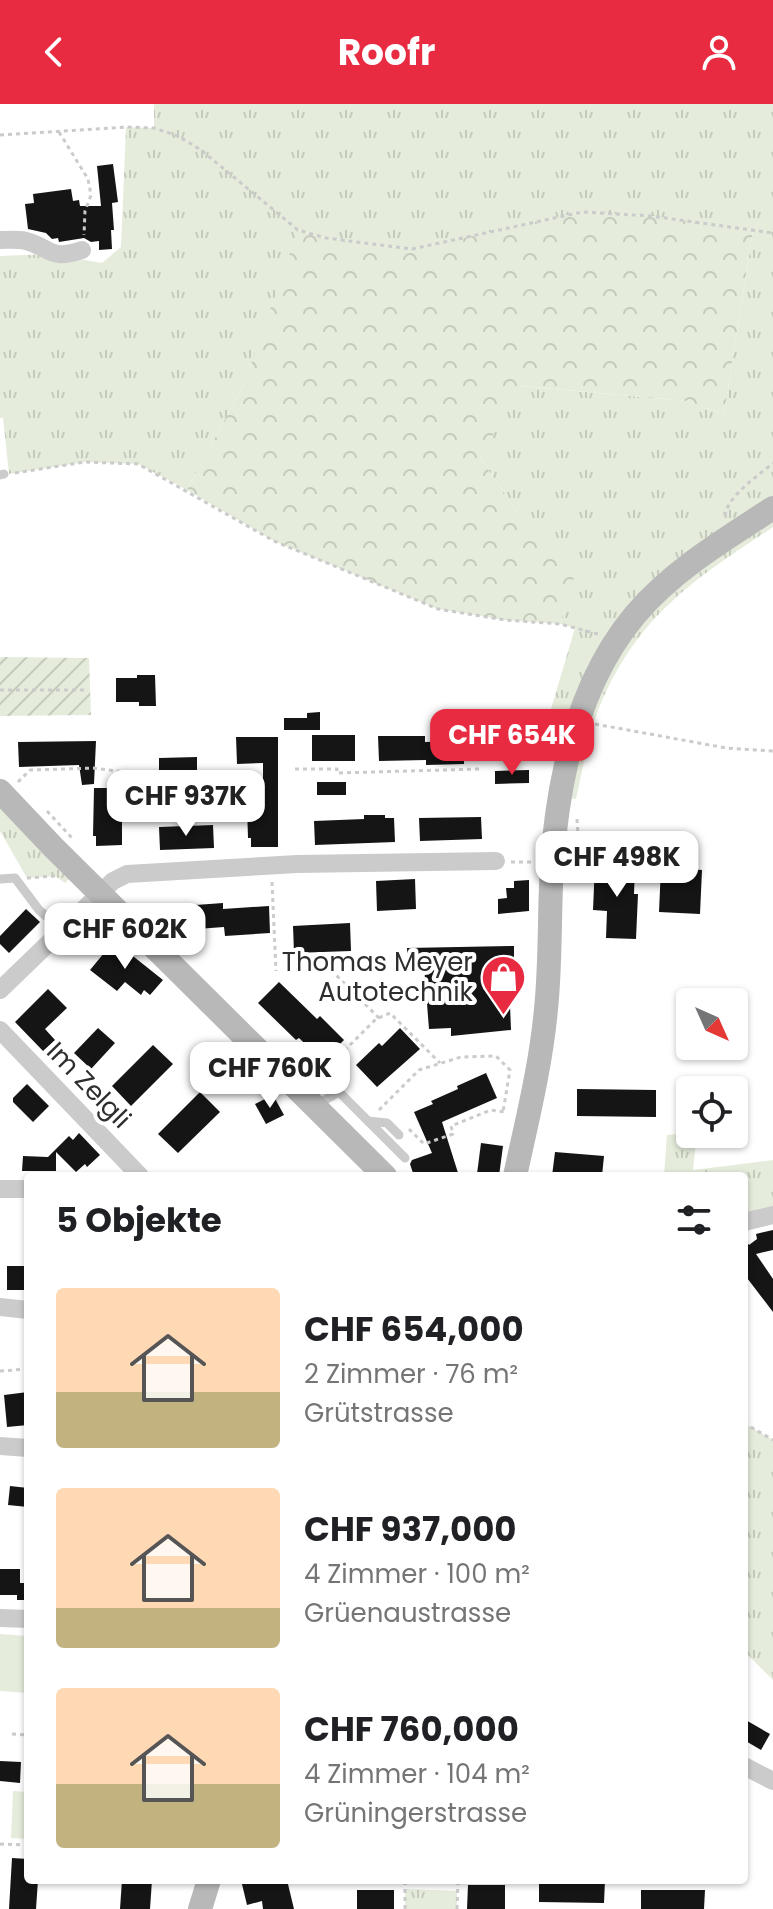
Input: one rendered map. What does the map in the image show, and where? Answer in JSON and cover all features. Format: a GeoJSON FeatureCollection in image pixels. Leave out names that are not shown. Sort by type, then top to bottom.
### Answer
{"type":"FeatureCollection","features":[{"type":"Feature","properties":{"kind":"main road"},"geometry":{"type":"LineString","coordinates":[[516,1172],[546,1011],[552,863],[560,797],[578,719],[599,669],[617,639],[658,589],[691,562],[773,508]]}},
{"type":"Feature","properties":{"kind":"main road"},"geometry":{"type":"LineString","coordinates":[[8,788],[100,893],[314,1094],[382,1172]]}},
{"type":"Feature","properties":{"kind":"main road"},"geometry":{"type":"LineString","coordinates":[[200,1909],[208,1884]]}},
{"type":"Feature","properties":{"kind":"street"},"geometry":{"type":"LineString","coordinates":[[0,240],[30,242],[50,254],[70,254],[82,250]]}},
{"type":"Feature","properties":{"kind":"street"},"geometry":{"type":"LineString","coordinates":[[0,990],[113,881],[127,874],[272,866],[496,861]]}},
{"type":"Feature","properties":{"kind":"street","name":"Im Zelgli"},"geometry":{"type":"LineString","coordinates":[[0,1030],[135,1172]]}},
{"type":"Feature","properties":{"kind":"street"},"geometry":{"type":"LineString","coordinates":[[0,1189],[24,1189]]}},
{"type":"Feature","properties":{"kind":"street"},"geometry":{"type":"LineString","coordinates":[[748,1221],[773,1215]]}},
{"type":"Feature","properties":{"kind":"street"},"geometry":{"type":"LineString","coordinates":[[0,1307],[24,1310]]}},
{"type":"Feature","properties":{"kind":"street"},"geometry":{"type":"LineString","coordinates":[[0,1446],[24,1448]]}},
{"type":"Feature","properties":{"kind":"street"},"geometry":{"type":"LineString","coordinates":[[0,1618],[24,1619]]}},
{"type":"Feature","properties":{"kind":"street"},"geometry":{"type":"LineString","coordinates":[[748,1768],[773,1781]]}},
{"type":"Feature","properties":{"kind":"lane"},"geometry":{"type":"LineString","coordinates":[[0,879],[15,878],[39,910],[62,930]]}},
{"type":"Feature","properties":{"kind":"lane"},"geometry":{"type":"LineString","coordinates":[[314,1094],[339,1092],[405,1158]]}},
{"type":"Feature","properties":{"kind":"lane"},"geometry":{"type":"LineString","coordinates":[[368,1121],[387,1123],[399,1135]]}},
{"type":"Feature","properties":{"kind":"path"},"geometry":{"type":"LineString","coordinates":[[0,135],[154,128],[178,136],[201,150],[298,230],[326,238],[412,249],[582,212],[651,216],[773,233]]}},
{"type":"Feature","properties":{"kind":"path"},"geometry":{"type":"LineString","coordinates":[[59,132],[88,179],[91,195],[85,211],[82,250]]}},
{"type":"Feature","properties":{"kind":"path"},"geometry":{"type":"LineString","coordinates":[[2,474],[85,462],[138,464],[274,541],[438,609],[505,620],[560,624],[617,639]]}},
{"type":"Feature","properties":{"kind":"path"},"geometry":{"type":"LineString","coordinates":[[726,539],[726,509],[773,463]]}},
{"type":"Feature","properties":{"kind":"path"},"geometry":{"type":"LineString","coordinates":[[0,690],[87,690]]}},
{"type":"Feature","properties":{"kind":"path"},"geometry":{"type":"LineString","coordinates":[[598,712],[593,724],[726,748],[773,751]]}},
{"type":"Feature","properties":{"kind":"path"},"geometry":{"type":"LineString","coordinates":[[8,788],[30,770],[93,768],[141,774]]}},
{"type":"Feature","properties":{"kind":"path"},"geometry":{"type":"LineString","coordinates":[[295,769],[337,769],[337,773],[479,769]]}},
{"type":"Feature","properties":{"kind":"path"},"geometry":{"type":"LineString","coordinates":[[572,838],[576,812],[581,876]]}},
{"type":"Feature","properties":{"kind":"path"},"geometry":{"type":"LineString","coordinates":[[496,861],[552,863]]}},
{"type":"Feature","properties":{"kind":"path"},"geometry":{"type":"LineString","coordinates":[[272,866],[276,971]]}},
{"type":"Feature","properties":{"kind":"path"},"geometry":{"type":"LineString","coordinates":[[331,970],[380,1019]]}},
{"type":"Feature","properties":{"kind":"path"},"geometry":{"type":"LineString","coordinates":[[314,1094],[376,1019],[390,1013],[440,1063]]}},
{"type":"Feature","properties":{"kind":"path"},"geometry":{"type":"LineString","coordinates":[[368,1121],[419,1070],[461,1057],[496,1056],[510,1070],[503,1112]]}},
{"type":"Feature","properties":{"kind":"path"},"geometry":{"type":"LineString","coordinates":[[404,1124],[424,1144],[453,1134],[451,1126],[491,1110],[528,1116]]}},
{"type":"Feature","properties":{"kind":"path"},"geometry":{"type":"LineString","coordinates":[[0,1371],[24,1369]]}},
{"type":"Feature","properties":{"kind":"path"},"geometry":{"type":"LineString","coordinates":[[748,1425],[773,1440]]}},
{"type":"Feature","properties":{"kind":"path"},"geometry":{"type":"LineString","coordinates":[[12,1734],[24,1735]]}},
{"type":"Feature","properties":{"kind":"path"},"geometry":{"type":"LineString","coordinates":[[0,1844],[24,1845]]}},
{"type":"Feature","properties":{"kind":"path"},"geometry":{"type":"LineString","coordinates":[[405,1884],[405,1909]]}},
{"type":"Feature","properties":{"kind":"path"},"geometry":{"type":"LineString","coordinates":[[457,1909],[458,1884]]}},
{"type":"Feature","properties":{"kind":"green space"},"geometry":{"type":"Polygon","coordinates":[[[154,104],[773,104],[773,527],[714,567],[644,630],[609,686],[594,721],[576,799],[560,797],[578,719],[551,709],[575,628],[560,624],[574,574],[523,520],[480,458],[520,386],[687,401],[724,414],[753,230],[651,216],[582,212],[412,249],[326,238],[299,230],[244,384],[187,490],[138,464],[85,462],[9,474],[3,418],[0,418],[0,256],[50,254],[102,263],[121,247],[126,127],[154,128],[154,104]]]}},
{"type":"Feature","properties":{"kind":"green space"},"geometry":{"type":"Polygon","coordinates":[[[582,212],[651,216],[753,230],[724,414],[687,401],[521,386],[480,458],[523,520],[575,574],[560,624],[505,620],[438,609],[274,541],[187,490],[244,384],[298,230],[326,238],[412,249],[582,212]]]}},
{"type":"Feature","properties":{"kind":"green space"},"geometry":{"type":"Polygon","coordinates":[[[0,657],[89,658],[91,715],[0,716],[0,657]]]}},
{"type":"Feature","properties":{"kind":"green space"},"geometry":{"type":"Polygon","coordinates":[[[0,793],[77,871],[65,883],[55,876],[27,878],[0,831],[0,793]]]}},
{"type":"Feature","properties":{"kind":"green space"},"geometry":{"type":"Polygon","coordinates":[[[676,1134],[676,1148],[695,1148],[693,1170],[773,1160],[773,1215],[748,1221],[748,1172],[664,1172],[667,1135],[676,1134]]]}},
{"type":"Feature","properties":{"kind":"green space"},"geometry":{"type":"Polygon","coordinates":[[[748,1425],[773,1440],[773,1680],[748,1655],[748,1425]]]}},
{"type":"Feature","properties":{"kind":"green space"},"geometry":{"type":"Polygon","coordinates":[[[0,1634],[24,1636],[24,1693],[0,1691],[0,1634]]]}},
{"type":"Feature","properties":{"kind":"green space"},"geometry":{"type":"Polygon","coordinates":[[[13,1791],[24,1792],[24,1839],[11,1838],[13,1791]]]}},
{"type":"Feature","properties":{"kind":"green space"},"geometry":{"type":"Polygon","coordinates":[[[405,1889],[457,1891],[457,1909],[405,1909],[405,1889]]]}},
{"type":"Feature","properties":{"kind":"building"},"geometry":{"type":"Polygon","coordinates":[[[113,164],[118,202],[112,203],[112,249],[99,250],[99,241],[91,242],[84,238],[59,242],[58,238],[52,239],[46,233],[28,229],[25,204],[34,203],[33,194],[71,189],[73,201],[79,200],[80,206],[101,206],[97,166],[113,164]]]}},
{"type":"Feature","properties":{"kind":"building"},"geometry":{"type":"Polygon","coordinates":[[[137,675],[155,675],[156,706],[116,702],[116,678],[137,678],[137,675]]]}},
{"type":"Feature","properties":{"kind":"building"},"geometry":{"type":"Polygon","coordinates":[[[320,712],[320,730],[284,730],[284,718],[307,718],[307,713],[320,712]]]}},
{"type":"Feature","properties":{"kind":"building"},"geometry":{"type":"Polygon","coordinates":[[[312,735],[355,735],[355,761],[312,761],[312,735]]]}},
{"type":"Feature","properties":{"kind":"building"},"geometry":{"type":"Polygon","coordinates":[[[378,736],[425,736],[425,742],[464,741],[464,764],[426,765],[426,760],[379,761],[378,736]]]}},
{"type":"Feature","properties":{"kind":"building"},"geometry":{"type":"Polygon","coordinates":[[[236,737],[278,737],[278,847],[251,847],[247,806],[251,806],[251,797],[263,796],[263,763],[237,764],[236,737]]]}},
{"type":"Feature","properties":{"kind":"building"},"geometry":{"type":"Polygon","coordinates":[[[96,741],[94,784],[82,785],[79,765],[19,767],[18,742],[96,741]]]}},
{"type":"Feature","properties":{"kind":"building"},"geometry":{"type":"Polygon","coordinates":[[[197,757],[197,782],[159,782],[159,758],[197,757]]]}},
{"type":"Feature","properties":{"kind":"building"},"geometry":{"type":"Polygon","coordinates":[[[529,770],[529,783],[495,784],[495,771],[529,770]]]}},
{"type":"Feature","properties":{"kind":"building"},"geometry":{"type":"Polygon","coordinates":[[[317,782],[346,782],[346,795],[317,795],[317,782]]]}},
{"type":"Feature","properties":{"kind":"building"},"geometry":{"type":"Polygon","coordinates":[[[94,788],[122,788],[122,845],[96,846],[96,836],[93,836],[94,788]]]}},
{"type":"Feature","properties":{"kind":"building"},"geometry":{"type":"Polygon","coordinates":[[[364,815],[394,818],[395,842],[315,845],[314,821],[364,819],[364,815]]]}},
{"type":"Feature","properties":{"kind":"building"},"geometry":{"type":"Polygon","coordinates":[[[481,817],[482,839],[420,841],[419,818],[481,817]]]}},
{"type":"Feature","properties":{"kind":"building"},"geometry":{"type":"Polygon","coordinates":[[[213,825],[214,848],[160,850],[159,827],[213,825]]]}},
{"type":"Feature","properties":{"kind":"building"},"geometry":{"type":"Polygon","coordinates":[[[595,863],[635,865],[634,894],[638,894],[636,939],[606,938],[607,911],[593,910],[595,863]]]}},
{"type":"Feature","properties":{"kind":"building"},"geometry":{"type":"Polygon","coordinates":[[[661,867],[702,870],[700,914],[659,912],[661,867]]]}},
{"type":"Feature","properties":{"kind":"building"},"geometry":{"type":"Polygon","coordinates":[[[415,879],[416,909],[377,911],[376,881],[415,879]]]}},
{"type":"Feature","properties":{"kind":"building"},"geometry":{"type":"Polygon","coordinates":[[[529,880],[529,911],[498,914],[498,899],[507,898],[506,888],[514,888],[514,881],[529,880]]]}},
{"type":"Feature","properties":{"kind":"building"},"geometry":{"type":"Polygon","coordinates":[[[223,903],[223,909],[269,906],[270,933],[225,936],[224,927],[183,930],[182,906],[223,903]]]}},
{"type":"Feature","properties":{"kind":"building"},"geometry":{"type":"Polygon","coordinates":[[[26,909],[40,922],[9,953],[0,944],[0,936],[26,909]]]}},
{"type":"Feature","properties":{"kind":"building"},"geometry":{"type":"Polygon","coordinates":[[[350,923],[351,951],[294,953],[293,926],[350,923]]]}},
{"type":"Feature","properties":{"kind":"building"},"geometry":{"type":"Polygon","coordinates":[[[114,941],[163,980],[150,995],[144,990],[141,995],[125,982],[117,991],[90,970],[114,941]]]}},
{"type":"Feature","properties":{"kind":"building"},"geometry":{"type":"Polygon","coordinates":[[[514,946],[514,979],[509,979],[511,1030],[451,1036],[451,1028],[429,1029],[424,966],[408,966],[407,948],[514,946]]]}},
{"type":"Feature","properties":{"kind":"building"},"geometry":{"type":"Polygon","coordinates":[[[279,982],[344,1040],[323,1061],[258,1003],[279,982]]]}},
{"type":"Feature","properties":{"kind":"building"},"geometry":{"type":"Polygon","coordinates":[[[48,989],[67,1008],[45,1029],[55,1040],[43,1051],[15,1022],[48,989]]]}},
{"type":"Feature","properties":{"kind":"building"},"geometry":{"type":"Polygon","coordinates":[[[98,1028],[115,1043],[91,1069],[74,1053],[98,1028]]]}},
{"type":"Feature","properties":{"kind":"building"},"geometry":{"type":"Polygon","coordinates":[[[400,1028],[420,1049],[377,1087],[356,1065],[400,1028]]]}},
{"type":"Feature","properties":{"kind":"building"},"geometry":{"type":"Polygon","coordinates":[[[153,1045],[173,1064],[131,1106],[112,1086],[153,1045]]]}},
{"type":"Feature","properties":{"kind":"building"},"geometry":{"type":"Polygon","coordinates":[[[486,1073],[497,1098],[442,1122],[458,1172],[413,1172],[412,1160],[432,1153],[414,1112],[458,1089],[457,1086],[486,1073]]]}},
{"type":"Feature","properties":{"kind":"building"},"geometry":{"type":"Polygon","coordinates":[[[27,1084],[49,1106],[33,1122],[13,1102],[13,1098],[27,1084]]]}},
{"type":"Feature","properties":{"kind":"building"},"geometry":{"type":"Polygon","coordinates":[[[577,1089],[656,1090],[656,1117],[577,1116],[577,1089]]]}},
{"type":"Feature","properties":{"kind":"building"},"geometry":{"type":"Polygon","coordinates":[[[200,1092],[220,1112],[178,1153],[158,1134],[200,1092]]]}},
{"type":"Feature","properties":{"kind":"building"},"geometry":{"type":"Polygon","coordinates":[[[273,1095],[284,1115],[266,1124],[255,1104],[273,1095]]]}},
{"type":"Feature","properties":{"kind":"building"},"geometry":{"type":"Polygon","coordinates":[[[79,1133],[100,1155],[87,1167],[85,1164],[76,1172],[56,1152],[56,1171],[22,1171],[23,1156],[48,1157],[69,1136],[73,1140],[79,1133]]]}},
{"type":"Feature","properties":{"kind":"building"},"geometry":{"type":"Polygon","coordinates":[[[481,1143],[503,1146],[500,1172],[477,1172],[481,1143]]]}},
{"type":"Feature","properties":{"kind":"building"},"geometry":{"type":"Polygon","coordinates":[[[555,1152],[604,1156],[602,1172],[552,1172],[555,1152]]]}},
{"type":"Feature","properties":{"kind":"building"},"geometry":{"type":"Polygon","coordinates":[[[773,1230],[773,1250],[756,1254],[773,1279],[773,1312],[748,1279],[748,1243],[757,1239],[756,1234],[773,1230]]]}},
{"type":"Feature","properties":{"kind":"building"},"geometry":{"type":"Polygon","coordinates":[[[7,1266],[24,1266],[24,1290],[7,1290],[7,1266]]]}},
{"type":"Feature","properties":{"kind":"building"},"geometry":{"type":"Polygon","coordinates":[[[24,1392],[24,1425],[7,1427],[4,1395],[24,1392]]]}},
{"type":"Feature","properties":{"kind":"building"},"geometry":{"type":"Polygon","coordinates":[[[10,1486],[24,1488],[24,1507],[8,1505],[10,1486]]]}},
{"type":"Feature","properties":{"kind":"building"},"geometry":{"type":"Polygon","coordinates":[[[0,1569],[20,1569],[24,1600],[17,1600],[17,1595],[0,1595],[0,1569]]]}},
{"type":"Feature","properties":{"kind":"building"},"geometry":{"type":"Polygon","coordinates":[[[748,1721],[770,1734],[761,1750],[748,1742],[748,1721]]]}},
{"type":"Feature","properties":{"kind":"building"},"geometry":{"type":"Polygon","coordinates":[[[0,1761],[21,1762],[20,1783],[0,1781],[0,1761]]]}},
{"type":"Feature","properties":{"kind":"building"},"geometry":{"type":"Polygon","coordinates":[[[12,1858],[24,1859],[24,1884],[38,1884],[36,1909],[9,1909],[12,1858]]]}},
{"type":"Feature","properties":{"kind":"building"},"geometry":{"type":"Polygon","coordinates":[[[122,1884],[152,1884],[150,1909],[120,1909],[122,1884]]]}},
{"type":"Feature","properties":{"kind":"building"},"geometry":{"type":"Polygon","coordinates":[[[242,1884],[288,1884],[294,1909],[263,1909],[262,1901],[247,1905],[242,1884]]]}},
{"type":"Feature","properties":{"kind":"building"},"geometry":{"type":"Polygon","coordinates":[[[539,1884],[605,1884],[604,1903],[539,1902],[539,1884]]]}},
{"type":"Feature","properties":{"kind":"building"},"geometry":{"type":"Polygon","coordinates":[[[468,1885],[505,1885],[505,1909],[467,1909],[468,1885]]]}},
{"type":"Feature","properties":{"kind":"building"},"geometry":{"type":"Polygon","coordinates":[[[357,1890],[394,1890],[394,1909],[357,1909],[357,1890]]]}},
{"type":"Feature","properties":{"kind":"building"},"geometry":{"type":"Polygon","coordinates":[[[641,1890],[705,1890],[704,1909],[641,1909],[641,1890]]]}},
{"type":"Feature","properties":{"kind":"place","name":"Thomas Meyer Autotechnik"},"geometry":{"type":"Point","coordinates":[504,1016]}}]}
